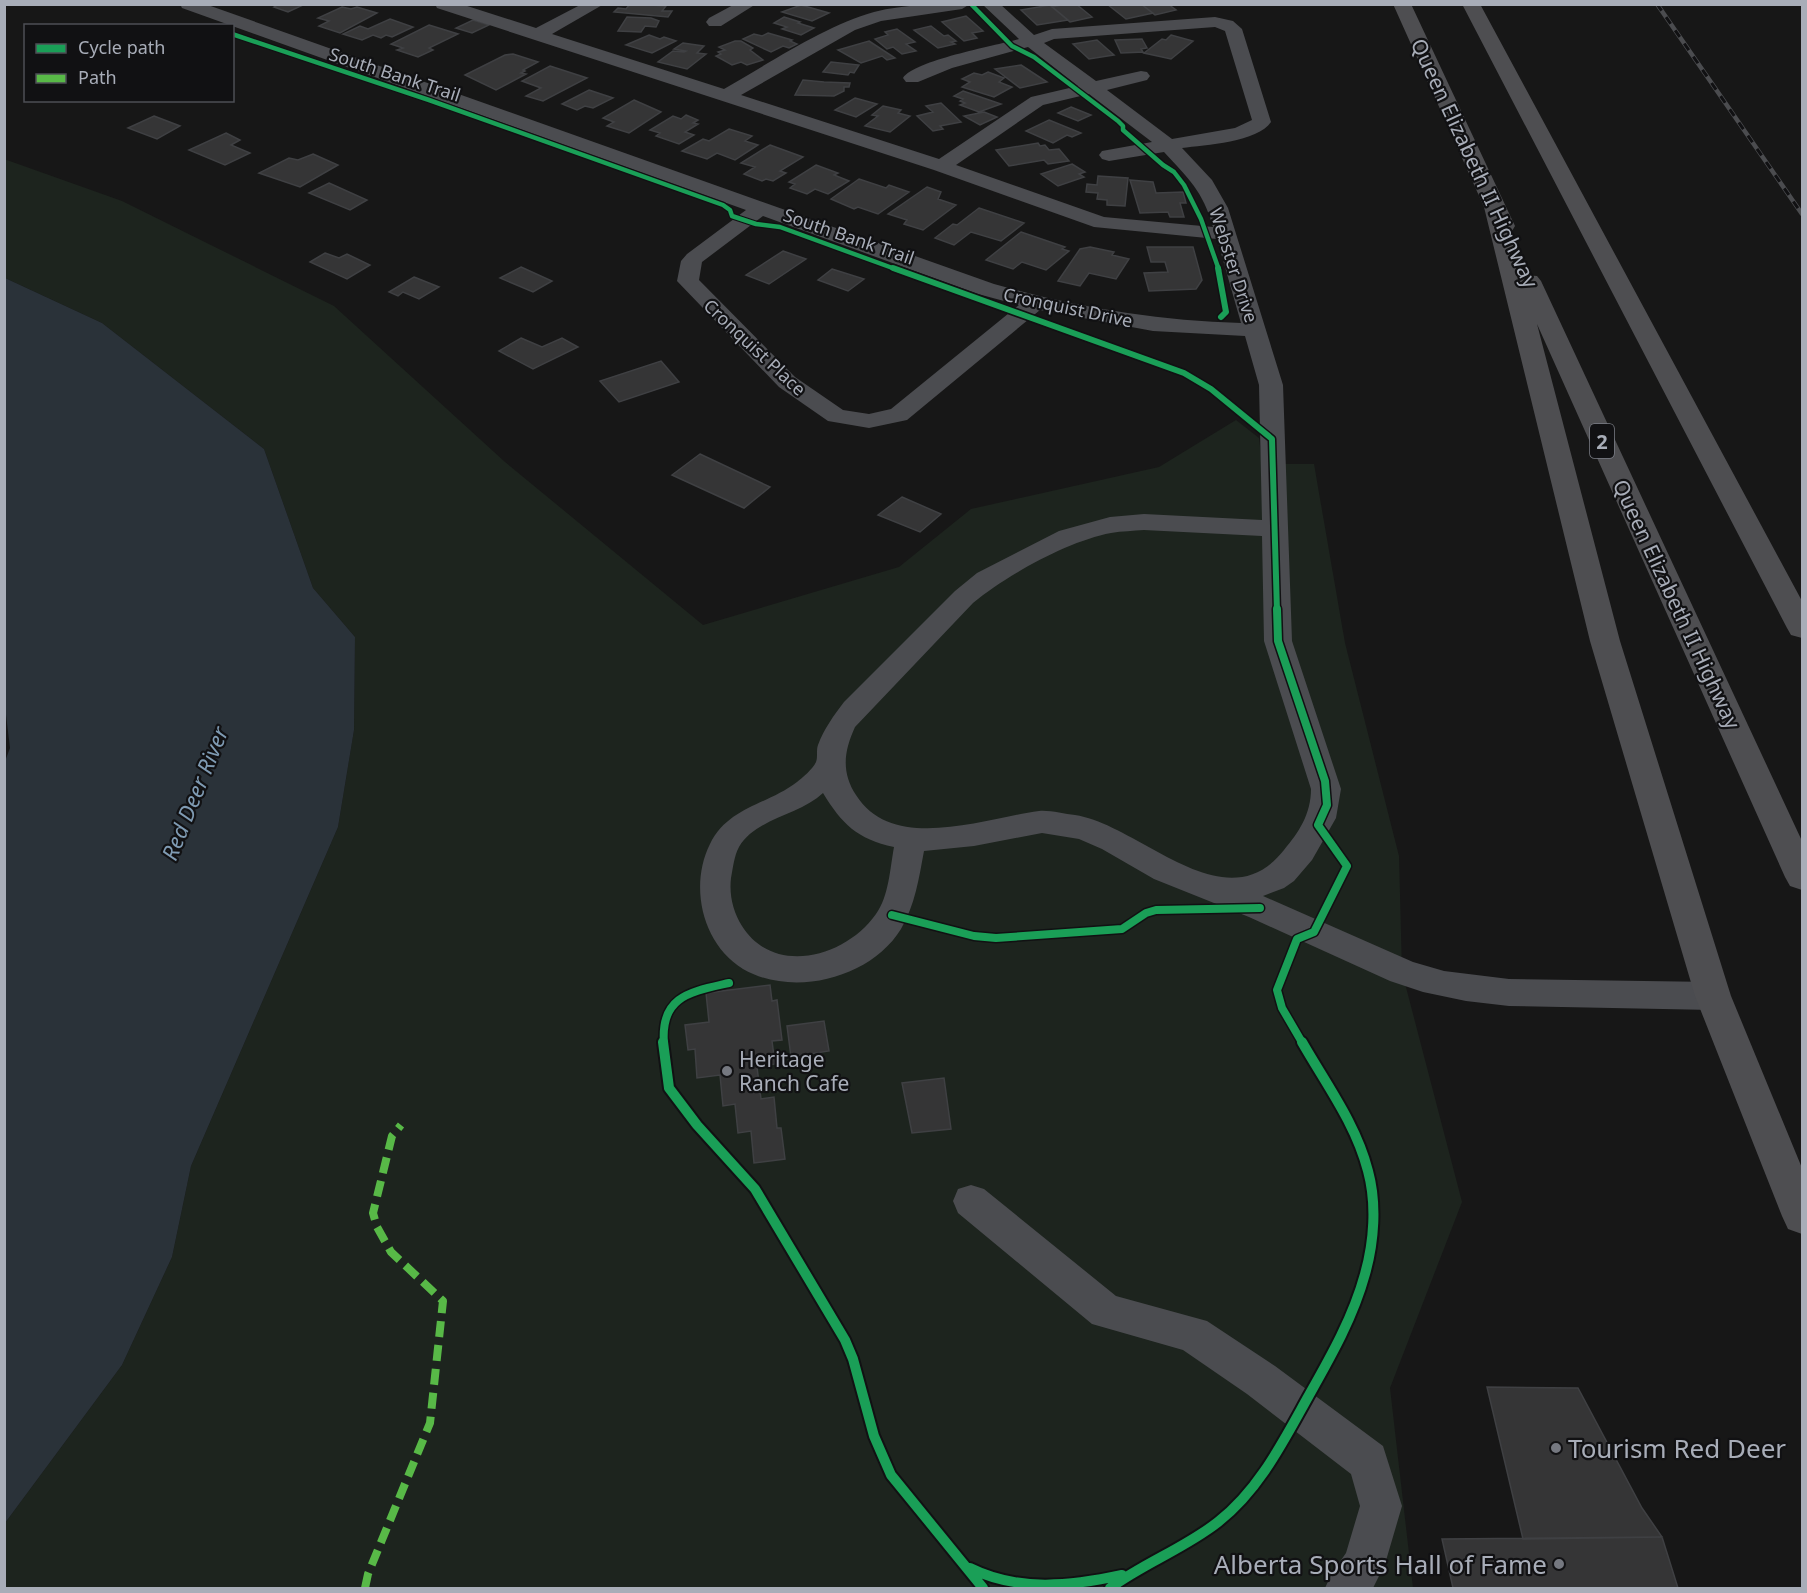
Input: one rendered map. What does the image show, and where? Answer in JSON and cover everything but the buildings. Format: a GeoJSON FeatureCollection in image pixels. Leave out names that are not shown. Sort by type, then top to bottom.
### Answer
{"type":"FeatureCollection","features":[{"type":"Feature","properties":{"kind":"highway","name":"Queen Elizabeth II Highway"},"geometry":{"type":"LineString","coordinates":[[1402,4],[1803,877]]}},
{"type":"Feature","properties":{"kind":"highway"},"geometry":{"type":"LineString","coordinates":[[1471,4],[1803,628]]}},
{"type":"Feature","properties":{"kind":"highway"},"geometry":{"type":"LineString","coordinates":[[1496,208],[1605,642],[1713,996],[1803,1216]]}},
{"type":"Feature","properties":{"kind":"street","name":"Cronquist Drive"},"geometry":{"type":"LineString","coordinates":[[188,4],[986,289],[1035,303],[1149,324],[1214,330],[1256,330]]}},
{"type":"Feature","properties":{"kind":"street"},"geometry":{"type":"LineString","coordinates":[[443,4],[941,166],[1101,222],[1227,234]]}},
{"type":"Feature","properties":{"kind":"street"},"geometry":{"type":"LineString","coordinates":[[536,35],[596,4]]}},
{"type":"Feature","properties":{"kind":"street"},"geometry":{"type":"LineString","coordinates":[[715,22],[748,4]]}},
{"type":"Feature","properties":{"kind":"street"},"geometry":{"type":"LineString","coordinates":[[727,96],[873,10],[962,4]]}},
{"type":"Feature","properties":{"kind":"street","name":"Webster Drive"},"geometry":{"type":"LineString","coordinates":[[990,4],[1032,42],[1167,144],[1205,184],[1218,208],[1256,330]]}},
{"type":"Feature","properties":{"kind":"street"},"geometry":{"type":"LineString","coordinates":[[912,78],[955,60],[1032,42],[1052,34],[1215,22],[1233,29],[1262,123],[1240,133],[1109,155]]}},
{"type":"Feature","properties":{"kind":"street"},"geometry":{"type":"LineString","coordinates":[[941,166],[1036,102],[1141,76]]}},
{"type":"Feature","properties":{"kind":"street","name":"Cronquist Place"},"geometry":{"type":"LineString","coordinates":[[761,208],[694,258],[688,281],[788,382],[836,416],[869,421],[899,415],[1035,303]]}},
{"type":"Feature","properties":{"kind":"street"},"geometry":{"type":"LineString","coordinates":[[1212,888],[1253,886],[1266,883],[1285,873],[1318,825],[1327,805],[1325,781],[1278,640],[1271,385],[1256,330]]}},
{"type":"Feature","properties":{"kind":"street"},"geometry":{"type":"LineString","coordinates":[[1275,529],[1144,522],[1110,525],[1068,537],[986,579],[964,597],[843,723],[832,746],[833,784],[850,811],[859,819],[881,833],[910,839],[935,840],[964,837],[1031,823],[1053,822],[1084,828],[1165,871],[1212,888],[1425,981],[1456,988],[1510,993],[1713,996]]}},
{"type":"Feature","properties":{"kind":"street"},"geometry":{"type":"LineString","coordinates":[[831,765],[804,793],[751,820],[726,842],[716,875],[716,905],[726,932],[740,949],[765,964],[793,970],[822,968],[852,956],[879,935],[892,915],[910,839]]}},
{"type":"Feature","properties":{"kind":"street"},"geometry":{"type":"LineString","coordinates":[[971,1201],[1106,1311],[1193,1334],[1261,1380],[1368,1461],[1381,1506],[1364,1564],[1347,1588]]}},
{"type":"Feature","properties":{"kind":"shaded area"},"geometry":{"type":"Polygon","coordinates":[[[4,159],[122,201],[334,306],[505,462],[703,625],[899,567],[971,509],[1159,467],[1236,420],[1259,438],[1262,464],[1314,464],[1345,643],[1399,856],[1402,972],[1462,1202],[1390,1388],[1413,1588],[5,1588],[5,1523],[122,1365],[172,1257],[191,1166],[338,827],[354,730],[355,637],[313,588],[264,449],[102,323],[5,278],[4,159]]]}},
{"type":"Feature","properties":{"kind":"water","name":"Red Deer River"},"geometry":{"type":"Polygon","coordinates":[[[5,278],[102,323],[264,449],[313,588],[355,637],[354,730],[338,827],[191,1166],[172,1257],[122,1365],[5,1523],[4,764],[10,748],[4,698],[5,278]]]}},
{"type":"Feature","properties":{"kind":"railway"},"geometry":{"type":"LineString","coordinates":[[1657,4],[1802,214]]}},
{"type":"Feature","properties":{"kind":"marked path"},"geometry":{"type":"LineString","coordinates":[[365,1588],[368,1574],[430,1423],[443,1301],[410,1273],[391,1252],[383,1240],[373,1213],[392,1136],[401,1125]]}},
{"type":"Feature","properties":{"kind":"cycle path"},"geometry":{"type":"LineString","coordinates":[[971,4],[1012,46],[1034,57],[1118,121],[1123,126],[1123,130],[1176,174],[1193,200],[1216,261],[1225,299],[1226,312],[1221,317]]}},
{"type":"Feature","properties":{"kind":"cycle path","name":"South Bank Trail"},"geometry":{"type":"LineString","coordinates":[[234,35],[429,100],[723,205],[730,210],[732,216],[756,224],[780,227],[1184,373],[1211,389],[1272,439],[1278,641],[1325,781],[1327,805],[1318,825],[1347,866],[1314,932],[1297,939],[1277,990],[1282,1008],[1357,1136],[1369,1172],[1374,1207],[1372,1241],[1365,1274],[1340,1338],[1290,1430],[1253,1486],[1232,1510],[1203,1533],[1124,1577],[1110,1588]]}},
{"type":"Feature","properties":{"kind":"cycle path"},"geometry":{"type":"LineString","coordinates":[[892,915],[974,936],[996,938],[1122,929],[1146,913],[1156,910],[1260,908]]}},
{"type":"Feature","properties":{"kind":"cycle path"},"geometry":{"type":"LineString","coordinates":[[729,983],[689,992],[668,1009],[663,1023],[663,1037],[669,1088],[697,1125],[755,1189],[845,1340],[853,1359],[874,1436],[891,1475],[983,1588]]}},
{"type":"Feature","properties":{"kind":"cycle path"},"geometry":{"type":"LineString","coordinates":[[970,1568],[1004,1581],[1044,1585],[1085,1582],[1122,1575]]}},
{"type":"Feature","properties":{"kind":"place","name":"Heritage Ranch Cafe"},"geometry":{"type":"Point","coordinates":[727,1071]}},
{"type":"Feature","properties":{"kind":"place","name":"Tourism Red Deer"},"geometry":{"type":"Point","coordinates":[1556,1448]}},
{"type":"Feature","properties":{"kind":"place","name":"Alberta Sports Hall of Fame"},"geometry":{"type":"Point","coordinates":[1559,1564]}}]}
